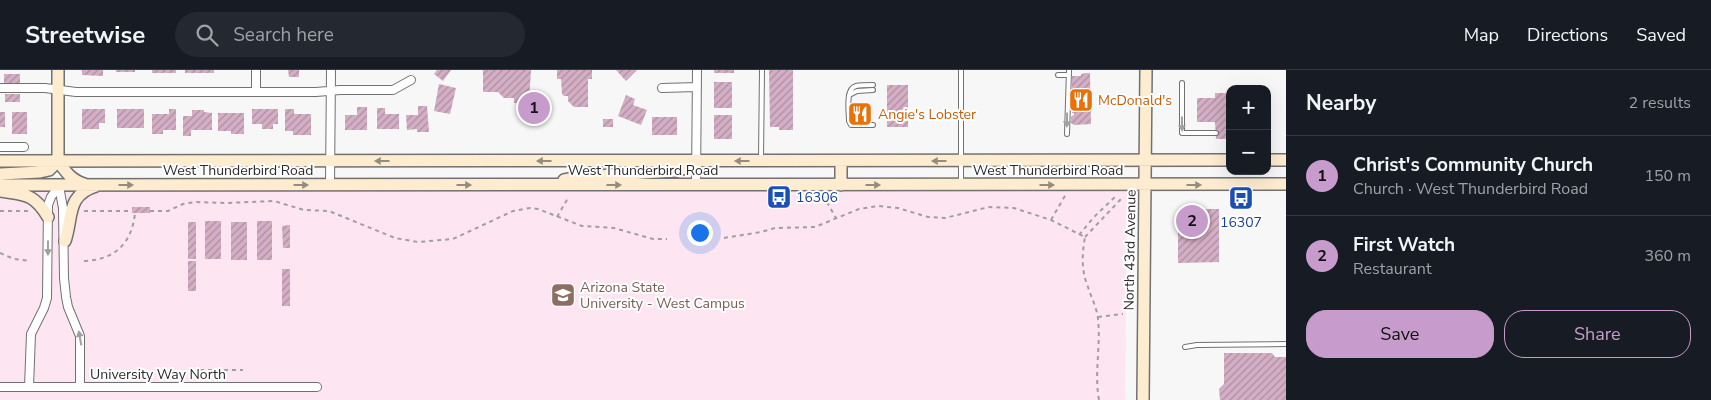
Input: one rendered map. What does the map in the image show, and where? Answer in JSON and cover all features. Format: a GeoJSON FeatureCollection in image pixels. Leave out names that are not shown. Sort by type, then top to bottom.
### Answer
{"type":"FeatureCollection","features":[{"type":"Feature","properties":{"kind":"main road"},"geometry":{"type":"LineString","coordinates":[[58,70],[58,161],[69,175],[79,182],[95,185]]}},
{"type":"Feature","properties":{"kind":"main road","name":"North 43rd Avenue"},"geometry":{"type":"LineString","coordinates":[[1142,400],[1146,70]]}},
{"type":"Feature","properties":{"kind":"main road"},"geometry":{"type":"LineString","coordinates":[[551,185],[567,179],[580,177],[675,171],[686,168],[696,160]]}},
{"type":"Feature","properties":{"kind":"main road"},"geometry":{"type":"LineString","coordinates":[[842,160],[842,185]]}},
{"type":"Feature","properties":{"kind":"main road","name":"West Thunderbird Road"},"geometry":{"type":"LineString","coordinates":[[58,161],[1226,160]]}},
{"type":"Feature","properties":{"kind":"main road"},"geometry":{"type":"LineString","coordinates":[[1271,160],[1286,160]]}},
{"type":"Feature","properties":{"kind":"main road"},"geometry":{"type":"LineString","coordinates":[[0,161],[46,165],[58,161]]}},
{"type":"Feature","properties":{"kind":"main road"},"geometry":{"type":"LineString","coordinates":[[46,165],[60,186],[69,175],[92,161]]}},
{"type":"Feature","properties":{"kind":"main road"},"geometry":{"type":"LineString","coordinates":[[0,174],[40,172],[46,165]]}},
{"type":"Feature","properties":{"kind":"main road","name":"West Thunderbird Road"},"geometry":{"type":"LineString","coordinates":[[0,185],[1286,184]]}},
{"type":"Feature","properties":{"kind":"main road"},"geometry":{"type":"LineString","coordinates":[[65,241],[69,229],[70,212],[75,200],[95,185]]}},
{"type":"Feature","properties":{"kind":"main road"},"geometry":{"type":"LineString","coordinates":[[0,191],[30,197],[39,203],[48,217]]}},
{"type":"Feature","properties":{"kind":"street"},"geometry":{"type":"LineString","coordinates":[[256,70],[256,92]]}},
{"type":"Feature","properties":{"kind":"street"},"geometry":{"type":"LineString","coordinates":[[330,185],[331,70]]}},
{"type":"Feature","properties":{"kind":"street"},"geometry":{"type":"LineString","coordinates":[[696,185],[697,70]]}},
{"type":"Feature","properties":{"kind":"street"},"geometry":{"type":"LineString","coordinates":[[0,88],[45,88],[76,92],[393,90],[411,80]]}},
{"type":"Feature","properties":{"kind":"street"},"geometry":{"type":"LineString","coordinates":[[662,88],[697,87]]}},
{"type":"Feature","properties":{"kind":"street"},"geometry":{"type":"LineString","coordinates":[[0,147],[24,147]]}},
{"type":"Feature","properties":{"kind":"street"},"geometry":{"type":"LineString","coordinates":[[29,387],[31,334],[47,298],[48,217],[51,197],[60,186]]}},
{"type":"Feature","properties":{"kind":"street"},"geometry":{"type":"LineString","coordinates":[[60,186],[65,241],[64,278],[68,307],[80,336],[80,386]]}},
{"type":"Feature","properties":{"kind":"street","name":"University Way North"},"geometry":{"type":"LineString","coordinates":[[0,387],[317,387]]}},
{"type":"Feature","properties":{"kind":"lane"},"geometry":{"type":"LineString","coordinates":[[761,160],[762,70]]}},
{"type":"Feature","properties":{"kind":"lane"},"geometry":{"type":"LineString","coordinates":[[961,70],[961,185]]}},
{"type":"Feature","properties":{"kind":"lane"},"geometry":{"type":"LineString","coordinates":[[1058,75],[1069,72],[1067,134]]}},
{"type":"Feature","properties":{"kind":"lane"},"geometry":{"type":"LineString","coordinates":[[1182,83],[1182,133],[1216,133]]}},
{"type":"Feature","properties":{"kind":"lane"},"geometry":{"type":"LineString","coordinates":[[873,88],[852,87],[849,95],[849,124],[873,125]]}},
{"type":"Feature","properties":{"kind":"lane"},"geometry":{"type":"LineString","coordinates":[[1185,347],[1286,344]]}},
{"type":"Feature","properties":{"kind":"path"},"geometry":{"type":"LineString","coordinates":[[822,193],[836,218]]}},
{"type":"Feature","properties":{"kind":"path"},"geometry":{"type":"LineString","coordinates":[[1051,220],[1066,193]]}},
{"type":"Feature","properties":{"kind":"path"},"geometry":{"type":"LineString","coordinates":[[1079,235],[1094,217],[1118,194]]}},
{"type":"Feature","properties":{"kind":"path"},"geometry":{"type":"LineString","coordinates":[[557,217],[568,198]]}},
{"type":"Feature","properties":{"kind":"path"},"geometry":{"type":"LineString","coordinates":[[1098,400],[1096,374],[1099,339],[1098,317],[1084,274],[1082,252],[1085,238],[1122,198]]}},
{"type":"Feature","properties":{"kind":"path"},"geometry":{"type":"LineString","coordinates":[[150,211],[168,211],[183,204],[196,202],[274,201],[304,210],[329,211],[395,238],[418,242],[453,239],[513,211],[538,209],[582,226],[614,228],[653,238],[667,239]]}},
{"type":"Feature","properties":{"kind":"path"},"geometry":{"type":"LineString","coordinates":[[724,238],[775,228],[815,227],[859,209],[878,206],[898,208],[928,217],[945,218],[981,208],[997,207],[1020,210],[1051,220],[1085,238]]}},
{"type":"Feature","properties":{"kind":"path"},"geometry":{"type":"LineString","coordinates":[[0,211],[30,211]]}},
{"type":"Feature","properties":{"kind":"path"},"geometry":{"type":"LineString","coordinates":[[84,211],[132,211]]}},
{"type":"Feature","properties":{"kind":"path"},"geometry":{"type":"LineString","coordinates":[[84,261],[105,258],[117,250],[126,241],[132,230],[135,213]]}},
{"type":"Feature","properties":{"kind":"path"},"geometry":{"type":"LineString","coordinates":[[0,252],[14,259],[30,261]]}},
{"type":"Feature","properties":{"kind":"path"},"geometry":{"type":"LineString","coordinates":[[1098,317],[1123,314]]}},
{"type":"Feature","properties":{"kind":"path"},"geometry":{"type":"LineString","coordinates":[[200,370],[243,370]]}},
{"type":"Feature","properties":{"kind":"shaded area","name":"Arizona State University - West Campus"},"geometry":{"type":"Polygon","coordinates":[[[0,190],[1127,191],[1125,400],[0,400],[0,190]]]}},
{"type":"Feature","properties":{"kind":"building"},"geometry":{"type":"Polygon","coordinates":[[[82,70],[103,70],[103,76],[82,75],[82,70]]]}},
{"type":"Feature","properties":{"kind":"building"},"geometry":{"type":"Polygon","coordinates":[[[116,70],[135,70],[135,72],[116,72],[116,70]]]}},
{"type":"Feature","properties":{"kind":"building"},"geometry":{"type":"Polygon","coordinates":[[[152,70],[176,70],[176,73],[152,73],[152,70]]]}},
{"type":"Feature","properties":{"kind":"building"},"geometry":{"type":"Polygon","coordinates":[[[185,70],[214,70],[214,73],[185,73],[185,70]]]}},
{"type":"Feature","properties":{"kind":"building"},"geometry":{"type":"Polygon","coordinates":[[[288,70],[299,70],[299,77],[289,77],[288,70]]]}},
{"type":"Feature","properties":{"kind":"building"},"geometry":{"type":"Polygon","coordinates":[[[437,70],[451,70],[443,81],[434,74],[437,70]]]}},
{"type":"Feature","properties":{"kind":"building"},"geometry":{"type":"Polygon","coordinates":[[[483,70],[531,70],[529,102],[514,103],[514,98],[504,98],[498,92],[483,92],[483,70]]]}},
{"type":"Feature","properties":{"kind":"building"},"geometry":{"type":"Polygon","coordinates":[[[557,70],[592,70],[592,79],[588,79],[588,107],[574,107],[568,101],[568,96],[562,94],[561,79],[557,79],[557,70]]]}},
{"type":"Feature","properties":{"kind":"building"},"geometry":{"type":"Polygon","coordinates":[[[616,70],[637,70],[626,81],[616,70]]]}},
{"type":"Feature","properties":{"kind":"building"},"geometry":{"type":"Polygon","coordinates":[[[714,70],[734,70],[734,73],[714,73],[714,70]]]}},
{"type":"Feature","properties":{"kind":"building"},"geometry":{"type":"Polygon","coordinates":[[[769,70],[793,70],[793,130],[779,130],[779,127],[770,127],[769,70]]]}},
{"type":"Feature","properties":{"kind":"building","name":"McDonald's"},"geometry":{"type":"Polygon","coordinates":[[[1090,73],[1091,124],[1074,125],[1071,123],[1071,117],[1074,115],[1072,113],[1072,76],[1090,73]]]}},
{"type":"Feature","properties":{"kind":"building"},"geometry":{"type":"Polygon","coordinates":[[[4,74],[20,74],[20,84],[4,84],[4,74]]]}},
{"type":"Feature","properties":{"kind":"building"},"geometry":{"type":"Polygon","coordinates":[[[714,82],[732,82],[732,108],[714,108],[714,82]]]}},
{"type":"Feature","properties":{"kind":"building"},"geometry":{"type":"Polygon","coordinates":[[[439,84],[456,88],[450,114],[434,111],[439,84]]]}},
{"type":"Feature","properties":{"kind":"building"},"geometry":{"type":"Polygon","coordinates":[[[887,85],[908,85],[908,127],[887,127],[887,85]]]}},
{"type":"Feature","properties":{"kind":"building"},"geometry":{"type":"Polygon","coordinates":[[[1215,93],[1226,93],[1226,139],[1216,139],[1215,122],[1197,122],[1197,98],[1215,98],[1215,93]]]}},
{"type":"Feature","properties":{"kind":"building"},"geometry":{"type":"Polygon","coordinates":[[[5,94],[20,94],[20,102],[5,102],[5,94]]]}},
{"type":"Feature","properties":{"kind":"building"},"geometry":{"type":"Polygon","coordinates":[[[626,95],[635,99],[633,105],[647,110],[641,125],[618,116],[626,95]]]}},
{"type":"Feature","properties":{"kind":"building"},"geometry":{"type":"Polygon","coordinates":[[[418,106],[427,106],[429,132],[417,132],[417,129],[407,130],[406,115],[418,115],[418,106]]]}},
{"type":"Feature","properties":{"kind":"building","name":"Angie's Lobster"},"geometry":{"type":"Polygon","coordinates":[[[854,106],[865,106],[865,122],[854,122],[854,106]]]}},
{"type":"Feature","properties":{"kind":"building"},"geometry":{"type":"Polygon","coordinates":[[[357,107],[367,107],[367,130],[345,130],[345,115],[357,115],[357,107]]]}},
{"type":"Feature","properties":{"kind":"building"},"geometry":{"type":"Polygon","coordinates":[[[377,108],[385,108],[385,114],[399,114],[399,129],[377,129],[377,108]]]}},
{"type":"Feature","properties":{"kind":"building"},"geometry":{"type":"Polygon","coordinates":[[[82,109],[105,109],[105,123],[99,123],[99,129],[82,129],[82,109]]]}},
{"type":"Feature","properties":{"kind":"building"},"geometry":{"type":"Polygon","coordinates":[[[117,109],[144,109],[144,128],[117,128],[117,109]]]}},
{"type":"Feature","properties":{"kind":"building"},"geometry":{"type":"Polygon","coordinates":[[[169,109],[176,109],[176,130],[163,130],[163,134],[152,134],[152,114],[169,114],[169,109]]]}},
{"type":"Feature","properties":{"kind":"building"},"geometry":{"type":"Polygon","coordinates":[[[252,109],[278,109],[278,124],[273,124],[273,129],[262,129],[262,124],[252,124],[252,109]]]}},
{"type":"Feature","properties":{"kind":"building"},"geometry":{"type":"Polygon","coordinates":[[[285,109],[294,109],[294,114],[311,114],[311,135],[293,135],[293,131],[285,131],[285,109]]]}},
{"type":"Feature","properties":{"kind":"building"},"geometry":{"type":"Polygon","coordinates":[[[192,110],[204,110],[204,112],[212,113],[212,130],[191,130],[191,136],[183,136],[183,116],[192,116],[192,110]]]}},
{"type":"Feature","properties":{"kind":"building"},"geometry":{"type":"Polygon","coordinates":[[[0,112],[5,112],[5,127],[0,127],[0,112]]]}},
{"type":"Feature","properties":{"kind":"building"},"geometry":{"type":"Polygon","coordinates":[[[12,112],[27,112],[27,134],[12,134],[12,112]]]}},
{"type":"Feature","properties":{"kind":"building"},"geometry":{"type":"Polygon","coordinates":[[[218,113],[244,113],[244,134],[218,131],[218,113]]]}},
{"type":"Feature","properties":{"kind":"building"},"geometry":{"type":"Polygon","coordinates":[[[714,115],[732,115],[732,139],[714,139],[714,115]]]}},
{"type":"Feature","properties":{"kind":"building"},"geometry":{"type":"Polygon","coordinates":[[[652,117],[677,117],[677,135],[652,135],[652,117]]]}},
{"type":"Feature","properties":{"kind":"building"},"geometry":{"type":"Polygon","coordinates":[[[603,119],[613,119],[613,127],[603,127],[603,119]]]}},
{"type":"Feature","properties":{"kind":"building"},"geometry":{"type":"Polygon","coordinates":[[[132,207],[150,207],[150,213],[132,213],[132,207]]]}},
{"type":"Feature","properties":{"kind":"building"},"geometry":{"type":"Polygon","coordinates":[[[1178,209],[1219,209],[1219,262],[1178,263],[1178,209]]]}},
{"type":"Feature","properties":{"kind":"building"},"geometry":{"type":"Polygon","coordinates":[[[205,221],[221,221],[221,259],[205,259],[205,221]]]}},
{"type":"Feature","properties":{"kind":"building"},"geometry":{"type":"Polygon","coordinates":[[[257,221],[272,221],[272,260],[257,260],[257,221]]]}},
{"type":"Feature","properties":{"kind":"building"},"geometry":{"type":"Polygon","coordinates":[[[188,222],[196,222],[196,259],[188,259],[188,222]]]}},
{"type":"Feature","properties":{"kind":"building"},"geometry":{"type":"Polygon","coordinates":[[[231,222],[247,222],[247,260],[231,260],[231,222]]]}},
{"type":"Feature","properties":{"kind":"building"},"geometry":{"type":"Polygon","coordinates":[[[290,225],[290,248],[283,248],[282,226],[290,225]]]}},
{"type":"Feature","properties":{"kind":"building"},"geometry":{"type":"Polygon","coordinates":[[[188,261],[196,261],[196,291],[188,291],[188,261]]]}},
{"type":"Feature","properties":{"kind":"building"},"geometry":{"type":"Polygon","coordinates":[[[282,269],[290,269],[290,306],[282,306],[282,269]]]}},
{"type":"Feature","properties":{"kind":"building"},"geometry":{"type":"Polygon","coordinates":[[[1224,353],[1272,353],[1275,357],[1286,357],[1286,400],[1220,400],[1219,389],[1224,384],[1224,353]]]}},
{"type":"Feature","properties":{"kind":"place","name":"McDonald's"},"geometry":{"type":"Point","coordinates":[1081,100]}},
{"type":"Feature","properties":{"kind":"place","name":"Christ's Community Church"},"geometry":{"type":"Point","coordinates":[534,108]}},
{"type":"Feature","properties":{"kind":"place","name":"Angie's Lobster"},"geometry":{"type":"Point","coordinates":[860,114]}},
{"type":"Feature","properties":{"kind":"place","name":"16306"},"geometry":{"type":"Point","coordinates":[779,197]}},
{"type":"Feature","properties":{"kind":"place","name":"16307"},"geometry":{"type":"Point","coordinates":[1241,198]}},
{"type":"Feature","properties":{"kind":"place","name":"First Watch"},"geometry":{"type":"Point","coordinates":[1192,221]}},
{"type":"Feature","properties":{"kind":"place","name":"Arizona State University - West Campus"},"geometry":{"type":"Point","coordinates":[563,295]}}]}
